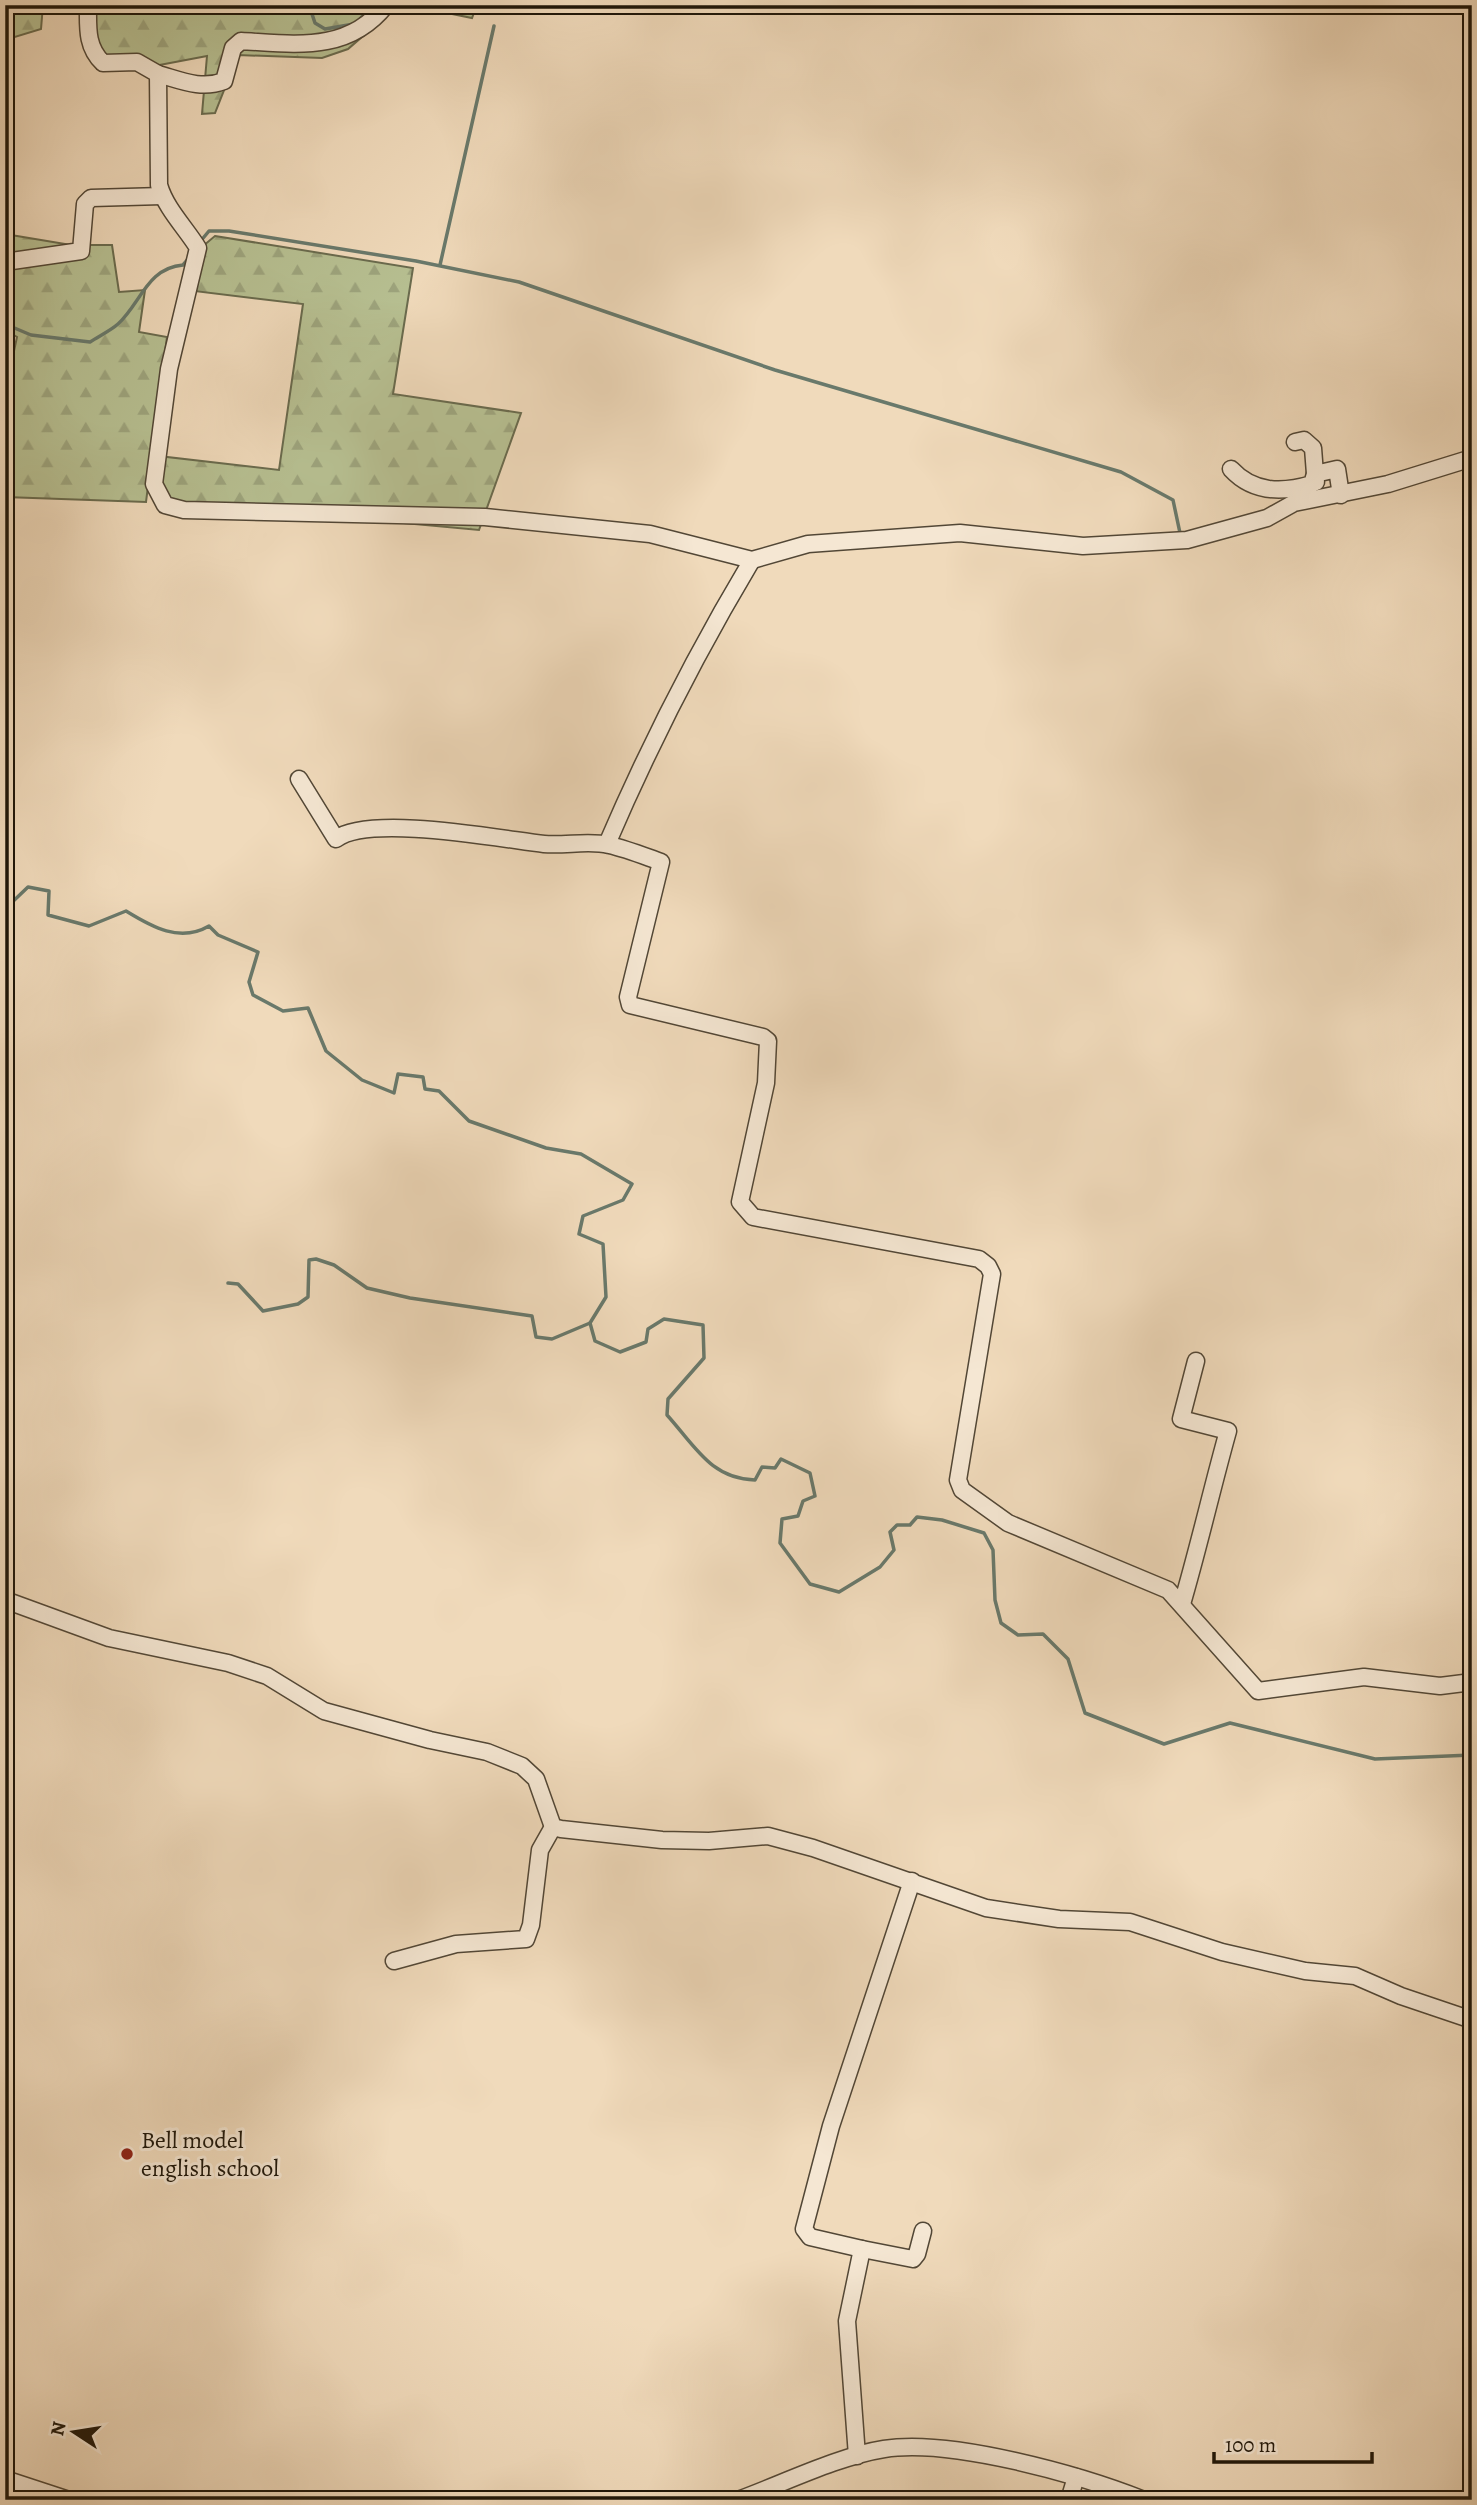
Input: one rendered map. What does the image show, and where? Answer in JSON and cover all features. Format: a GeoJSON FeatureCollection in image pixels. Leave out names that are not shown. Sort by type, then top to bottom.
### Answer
{"type":"FeatureCollection","features":[{"type":"Feature","properties":{"kind":"street"},"geometry":{"type":"LineString","coordinates":[[88,5],[89,40],[94,54],[103,63],[137,62],[158,74],[198,86],[212,86],[224,81],[233,48],[241,41],[318,44],[345,36],[373,22],[386,5]]}},
{"type":"Feature","properties":{"kind":"street"},"geometry":{"type":"LineString","coordinates":[[467,5],[494,5]]}},
{"type":"Feature","properties":{"kind":"street"},"geometry":{"type":"LineString","coordinates":[[158,74],[159,186],[162,196],[198,248],[169,369],[154,484],[165,505],[184,510],[233,512],[485,517],[650,534],[752,560],[808,544],[960,533],[1083,546],[1152,545],[1187,540],[1266,518],[1294,503],[1341,495],[1472,458]]}},
{"type":"Feature","properties":{"kind":"street"},"geometry":{"type":"LineString","coordinates":[[5,262],[81,251],[85,204],[91,198],[162,196]]}},
{"type":"Feature","properties":{"kind":"street"},"geometry":{"type":"LineString","coordinates":[[1295,442],[1304,440],[1313,448],[1317,500]]}},
{"type":"Feature","properties":{"kind":"street"},"geometry":{"type":"LineString","coordinates":[[1231,468],[1250,484],[1274,490],[1312,484],[1315,474]]}},
{"type":"Feature","properties":{"kind":"street"},"geometry":{"type":"LineString","coordinates":[[1315,474],[1336,469],[1341,495]]}},
{"type":"Feature","properties":{"kind":"street"},"geometry":{"type":"LineString","coordinates":[[607,844],[629,799],[639,766],[752,560]]}},
{"type":"Feature","properties":{"kind":"street"},"geometry":{"type":"LineString","coordinates":[[299,779],[336,839],[345,832],[357,830],[418,829],[548,844],[607,844],[661,862],[628,986],[630,1005],[763,1037],[768,1041],[766,1083],[740,1202],[745,1210],[753,1217],[979,1259],[988,1266],[992,1274],[958,1480],[962,1490],[1008,1523],[1168,1590],[1258,1691],[1364,1677],[1440,1686],[1472,1682]]}},
{"type":"Feature","properties":{"kind":"street"},"geometry":{"type":"LineString","coordinates":[[1182,1604],[1228,1431],[1181,1419],[1196,1361]]}},
{"type":"Feature","properties":{"kind":"street"},"geometry":{"type":"LineString","coordinates":[[5,1600],[109,1638],[217,1661],[267,1676],[324,1711],[419,1738],[487,1752],[522,1766],[536,1779],[553,1826],[540,1850],[531,1925],[526,1939],[456,1944],[394,1961]]}},
{"type":"Feature","properties":{"kind":"street"},"geometry":{"type":"LineString","coordinates":[[553,1826],[662,1840],[709,1841],[768,1836],[912,1881],[986,1908],[1059,1919],[1130,1922],[1222,1952],[1306,1971],[1355,1976],[1401,1996],[1472,2020]]}},
{"type":"Feature","properties":{"kind":"street"},"geometry":{"type":"LineString","coordinates":[[912,1881],[831,2126],[804,2229],[810,2237],[912,2259],[917,2255],[923,2231]]}},
{"type":"Feature","properties":{"kind":"street"},"geometry":{"type":"LineString","coordinates":[[857,2456],[847,2321],[862,2249]]}},
{"type":"Feature","properties":{"kind":"street"},"geometry":{"type":"LineString","coordinates":[[738,2500],[857,2456],[883,2449],[913,2446],[995,2459],[1076,2477],[1144,2500]]}},
{"type":"Feature","properties":{"kind":"street"},"geometry":{"type":"LineString","coordinates":[[1069,2500],[1076,2477]]}},
{"type":"Feature","properties":{"kind":"street"},"geometry":{"type":"LineString","coordinates":[[5,2479],[69,2500]]}},
{"type":"Feature","properties":{"kind":"green space"},"geometry":{"type":"Polygon","coordinates":[[[5,5],[43,5],[41,29],[5,40],[5,5]]]}},
{"type":"Feature","properties":{"kind":"green space"},"geometry":{"type":"Polygon","coordinates":[[[86,5],[399,5],[348,49],[322,58],[238,55],[215,113],[202,114],[207,56],[149,67],[97,69],[86,5]]]}},
{"type":"Feature","properties":{"kind":"green space"},"geometry":{"type":"Polygon","coordinates":[[[408,5],[477,5],[472,18],[408,5]]]}},
{"type":"Feature","properties":{"kind":"green space"},"geometry":{"type":"Polygon","coordinates":[[[5,234],[71,245],[112,245],[119,292],[145,290],[139,332],[167,337],[146,502],[5,497],[5,393],[17,337],[5,330],[5,234]]]}},
{"type":"Feature","properties":{"kind":"green space"},"geometry":{"type":"Polygon","coordinates":[[[215,236],[413,268],[393,394],[521,413],[479,530],[166,501],[158,456],[279,470],[303,304],[194,291],[203,246],[215,236]]]}},
{"type":"Feature","properties":{"kind":"waterway"},"geometry":{"type":"LineString","coordinates":[[5,11],[11,5]]}},
{"type":"Feature","properties":{"kind":"waterway"},"geometry":{"type":"LineString","coordinates":[[309,5],[315,23],[325,29],[354,24]]}},
{"type":"Feature","properties":{"kind":"waterway"},"geometry":{"type":"LineString","coordinates":[[360,19],[373,5]]}},
{"type":"Feature","properties":{"kind":"waterway"},"geometry":{"type":"LineString","coordinates":[[440,265],[494,26]]}},
{"type":"Feature","properties":{"kind":"waterway"},"geometry":{"type":"LineString","coordinates":[[199,243],[209,231],[229,231],[416,261],[519,282],[775,370],[1121,472],[1173,500],[1180,533]]}},
{"type":"Feature","properties":{"kind":"waterway"},"geometry":{"type":"LineString","coordinates":[[5,324],[31,335],[90,342],[118,324],[153,279],[171,268],[183,265],[189,258]]}},
{"type":"Feature","properties":{"kind":"waterway"},"geometry":{"type":"LineString","coordinates":[[5,909],[28,887],[49,891],[48,915],[89,926],[126,911],[156,927],[177,933],[198,931],[209,926],[218,935],[258,952],[249,982],[253,995],[283,1011],[308,1008],[326,1051],[362,1080],[394,1093],[398,1074],[423,1077],[425,1089],[439,1091],[469,1121],[546,1148],[581,1154],[632,1184],[623,1200],[583,1216],[579,1234],[603,1244],[606,1297],[590,1323],[595,1341],[620,1352],[646,1342],[648,1329],[664,1319],[703,1325],[704,1358],[668,1399],[667,1415],[705,1459],[727,1474],[755,1480],[762,1467],[775,1468],[781,1459],[810,1473],[815,1496],[803,1501],[798,1516],[782,1519],[780,1543],[810,1584],[839,1592],[880,1567],[894,1550],[890,1532],[897,1525],[910,1525],[917,1517],[942,1520],[984,1533],[993,1550],[995,1600],[1001,1623],[1018,1635],[1043,1634],[1068,1659],[1085,1713],[1164,1744],[1230,1723],[1375,1759],[1472,1755]]}},
{"type":"Feature","properties":{"kind":"waterway"},"geometry":{"type":"LineString","coordinates":[[228,1283],[238,1284],[263,1311],[298,1304],[308,1297],[309,1260],[316,1259],[334,1265],[367,1288],[410,1298],[532,1316],[536,1337],[552,1339],[590,1323]]}},
{"type":"Feature","properties":{"kind":"place","name":"Bell model english school"},"geometry":{"type":"Point","coordinates":[127,2154]}}]}
